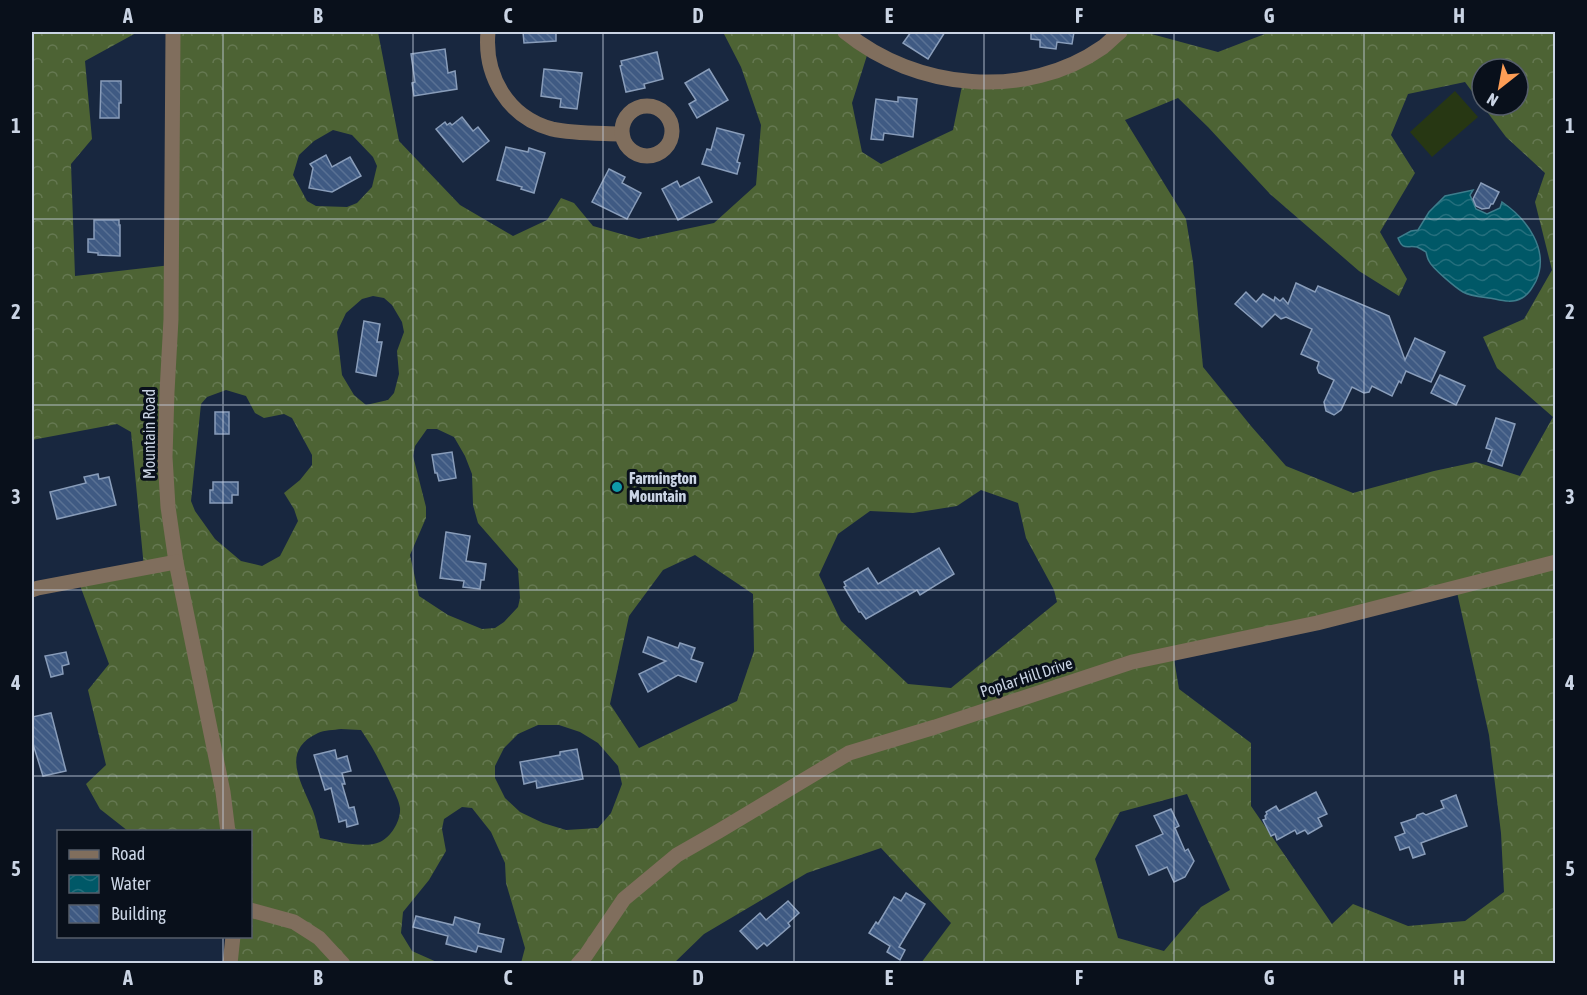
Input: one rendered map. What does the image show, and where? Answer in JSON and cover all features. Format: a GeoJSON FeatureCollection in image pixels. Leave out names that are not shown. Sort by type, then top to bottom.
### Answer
{"type":"FeatureCollection","features":[{"type":"Feature","properties":{"kind":"street","name":"Mountain Road"},"geometry":{"type":"LineString","coordinates":[[173,32],[171,319],[165,456],[168,507],[176,562],[223,792],[228,830]]}},
{"type":"Feature","properties":{"kind":"street"},"geometry":{"type":"LineString","coordinates":[[488,32],[488,59],[495,79],[505,98],[525,117],[544,126],[564,131],[622,134]]}},
{"type":"Feature","properties":{"kind":"street"},"geometry":{"type":"LineString","coordinates":[[845,32],[869,50],[925,74],[985,83],[1047,74],[1075,63],[1103,47],[1120,32]]}},
{"type":"Feature","properties":{"kind":"street"},"geometry":{"type":"LineString","coordinates":[[32,590],[176,562]]}},
{"type":"Feature","properties":{"kind":"street","name":"Poplar Hill Drive"},"geometry":{"type":"LineString","coordinates":[[578,963],[586,955],[624,899],[677,855],[849,753],[1132,662],[1317,623],[1556,562]]}},
{"type":"Feature","properties":{"kind":"street"},"geometry":{"type":"LineString","coordinates":[[252,911],[294,922],[320,938],[343,963]]}},
{"type":"Feature","properties":{"kind":"street"},"geometry":{"type":"LineString","coordinates":[[230,963],[233,938]]}},
{"type":"Feature","properties":{"kind":"green space"},"geometry":{"type":"Polygon","coordinates":[[[32,32],[136,33],[85,61],[92,139],[71,164],[75,276],[171,265],[173,32],[378,32],[399,141],[460,205],[513,236],[547,220],[561,198],[574,203],[593,226],[639,239],[714,223],[756,185],[761,125],[741,67],[723,32],[845,32],[869,49],[852,103],[862,152],[881,164],[953,130],[963,81],[1047,73],[1120,32],[1144,32],[1218,52],[1270,32],[1555,32],[1555,963],[921,963],[951,923],[881,848],[807,873],[704,934],[674,963],[521,963],[525,948],[506,883],[505,863],[491,832],[472,808],[462,807],[444,819],[442,829],[446,851],[429,880],[403,912],[401,933],[412,951],[439,963],[230,963],[233,938],[252,938],[252,830],[127,830],[100,809],[86,784],[106,765],[88,690],[109,664],[78,580],[144,568],[131,432],[117,424],[32,440],[32,32]],[[1470,57],[1470,89],[1465,82],[1408,94],[1391,135],[1415,173],[1380,232],[1407,279],[1399,296],[1359,271],[1270,194],[1178,98],[1125,120],[1186,219],[1193,262],[1203,367],[1286,466],[1353,493],[1476,462],[1520,476],[1553,417],[1497,368],[1483,337],[1524,319],[1552,270],[1535,202],[1545,173],[1506,137],[1491,117],[1530,117],[1530,57],[1470,57]],[[333,130],[314,141],[299,155],[293,175],[307,201],[316,206],[347,207],[357,203],[372,187],[377,166],[373,157],[352,135],[333,130]],[[373,296],[362,299],[346,313],[337,332],[342,375],[354,395],[366,405],[388,400],[394,393],[399,374],[397,351],[404,332],[402,322],[392,305],[384,298],[373,296]],[[226,390],[207,397],[201,404],[191,501],[195,511],[215,539],[241,561],[262,566],[280,556],[298,521],[284,493],[300,480],[312,465],[312,455],[292,418],[284,414],[264,418],[255,413],[246,396],[226,390]],[[427,429],[415,446],[413,456],[426,507],[426,518],[410,555],[419,596],[448,615],[482,629],[495,628],[518,607],[520,598],[518,569],[478,523],[473,505],[472,474],[454,437],[437,429],[427,429]],[[981,490],[957,506],[913,513],[870,511],[838,534],[819,575],[841,621],[908,684],[951,688],[1057,602],[1054,590],[1026,538],[1018,503],[981,490]],[[695,555],[663,570],[629,616],[610,704],[639,748],[737,701],[754,651],[753,594],[695,555]],[[1456,588],[1173,653],[1179,689],[1251,743],[1251,806],[1332,924],[1353,904],[1408,926],[1465,921],[1504,892],[1501,833],[1489,735],[1456,588]],[[538,725],[518,734],[504,748],[495,766],[495,778],[505,798],[520,812],[543,823],[566,830],[598,828],[611,813],[622,784],[618,766],[598,743],[580,732],[559,725],[538,725]],[[341,729],[320,732],[306,740],[299,749],[296,758],[299,779],[314,814],[320,838],[358,845],[373,844],[388,836],[397,823],[400,808],[397,797],[378,757],[361,730],[341,729]],[[1187,794],[1120,812],[1095,859],[1118,938],[1164,951],[1201,907],[1230,890],[1187,794]]]}},
{"type":"Feature","properties":{"kind":"shaded area"},"geometry":{"type":"Polygon","coordinates":[[[1455,91],[1470,108],[1470,117],[1478,117],[1432,157],[1410,132],[1455,91]]]}},
{"type":"Feature","properties":{"kind":"water"},"geometry":{"type":"Polygon","coordinates":[[[1473,190],[1470,195],[1476,209],[1487,214],[1500,208],[1502,202],[1520,217],[1534,236],[1540,258],[1540,269],[1530,291],[1519,300],[1505,301],[1463,292],[1435,268],[1428,260],[1426,252],[1417,247],[1404,246],[1398,238],[1418,230],[1429,212],[1445,196],[1473,190]]]}},
{"type":"Feature","properties":{"kind":"building"},"geometry":{"type":"Polygon","coordinates":[[[523,32],[556,32],[556,41],[524,43],[523,32]]]}},
{"type":"Feature","properties":{"kind":"building"},"geometry":{"type":"Polygon","coordinates":[[[911,32],[945,32],[928,59],[903,43],[911,32]]]}},
{"type":"Feature","properties":{"kind":"building"},"geometry":{"type":"Polygon","coordinates":[[[1031,32],[1074,32],[1072,44],[1057,42],[1056,49],[1040,47],[1040,40],[1031,39],[1031,32]]]}},
{"type":"Feature","properties":{"kind":"building"},"geometry":{"type":"Polygon","coordinates":[[[445,49],[448,73],[455,71],[457,89],[414,96],[412,83],[415,82],[411,54],[445,49]]]}},
{"type":"Feature","properties":{"kind":"building"},"geometry":{"type":"Polygon","coordinates":[[[657,52],[663,79],[644,84],[645,88],[626,92],[621,61],[657,52]]]}},
{"type":"Feature","properties":{"kind":"building"},"geometry":{"type":"Polygon","coordinates":[[[544,69],[582,73],[577,109],[560,107],[561,99],[541,96],[544,69]]]}},
{"type":"Feature","properties":{"kind":"building"},"geometry":{"type":"Polygon","coordinates":[[[709,69],[728,100],[697,118],[689,104],[696,100],[685,83],[709,69]]]}},
{"type":"Feature","properties":{"kind":"building"},"geometry":{"type":"Polygon","coordinates":[[[101,81],[121,81],[119,118],[100,118],[101,81]]]}},
{"type":"Feature","properties":{"kind":"building"},"geometry":{"type":"Polygon","coordinates":[[[898,97],[917,99],[913,137],[884,133],[883,140],[871,139],[876,99],[898,102],[898,97]]]}},
{"type":"Feature","properties":{"kind":"building"},"geometry":{"type":"Polygon","coordinates":[[[462,117],[473,131],[478,127],[489,141],[463,162],[436,129],[445,122],[447,125],[450,123],[452,125],[462,117]]]}},
{"type":"Feature","properties":{"kind":"building"},"geometry":{"type":"Polygon","coordinates":[[[717,128],[744,135],[737,162],[740,163],[737,174],[702,164],[707,149],[711,150],[717,128]]]}},
{"type":"Feature","properties":{"kind":"building"},"geometry":{"type":"Polygon","coordinates":[[[506,147],[528,152],[529,148],[545,153],[534,193],[497,180],[506,147]]]}},
{"type":"Feature","properties":{"kind":"building"},"geometry":{"type":"Polygon","coordinates":[[[326,155],[332,167],[350,157],[361,176],[332,192],[309,188],[313,168],[310,164],[326,155]]]}},
{"type":"Feature","properties":{"kind":"building"},"geometry":{"type":"Polygon","coordinates":[[[609,169],[625,177],[622,183],[641,193],[627,219],[592,202],[609,169]]]}},
{"type":"Feature","properties":{"kind":"building"},"geometry":{"type":"Polygon","coordinates":[[[699,177],[712,202],[678,220],[662,189],[677,181],[680,187],[699,177]]]}},
{"type":"Feature","properties":{"kind":"building"},"geometry":{"type":"Polygon","coordinates":[[[1481,183],[1499,192],[1489,208],[1482,209],[1476,206],[1473,199],[1481,183]]]}},
{"type":"Feature","properties":{"kind":"building"},"geometry":{"type":"Polygon","coordinates":[[[94,220],[119,220],[120,256],[88,252],[88,239],[94,239],[94,220]]]}},
{"type":"Feature","properties":{"kind":"building"},"geometry":{"type":"Polygon","coordinates":[[[1296,283],[1315,292],[1318,286],[1389,316],[1405,360],[1415,338],[1445,352],[1431,382],[1406,371],[1392,396],[1372,386],[1369,392],[1364,393],[1352,387],[1341,410],[1334,415],[1326,411],[1324,402],[1334,380],[1319,373],[1317,368],[1319,362],[1301,354],[1312,329],[1286,317],[1281,319],[1275,314],[1262,327],[1235,304],[1246,292],[1256,302],[1263,294],[1274,301],[1275,297],[1280,301],[1283,298],[1288,304],[1296,283]]]}},
{"type":"Feature","properties":{"kind":"building"},"geometry":{"type":"Polygon","coordinates":[[[364,321],[380,324],[377,342],[382,342],[376,376],[356,372],[364,321]]]}},
{"type":"Feature","properties":{"kind":"building"},"geometry":{"type":"Polygon","coordinates":[[[1440,375],[1465,386],[1456,405],[1431,393],[1440,375]]]}},
{"type":"Feature","properties":{"kind":"building"},"geometry":{"type":"Polygon","coordinates":[[[215,412],[229,412],[229,434],[215,434],[215,412]]]}},
{"type":"Feature","properties":{"kind":"building"},"geometry":{"type":"Polygon","coordinates":[[[1496,418],[1515,424],[1502,466],[1488,461],[1492,450],[1486,448],[1496,418]]]}},
{"type":"Feature","properties":{"kind":"building"},"geometry":{"type":"Polygon","coordinates":[[[452,452],[456,478],[439,481],[432,455],[452,452]]]}},
{"type":"Feature","properties":{"kind":"building"},"geometry":{"type":"Polygon","coordinates":[[[98,474],[99,479],[109,477],[116,505],[57,519],[50,492],[86,483],[84,477],[98,474]]]}},
{"type":"Feature","properties":{"kind":"building"},"geometry":{"type":"Polygon","coordinates":[[[213,482],[238,482],[238,495],[232,495],[232,503],[210,503],[210,490],[213,490],[213,482]]]}},
{"type":"Feature","properties":{"kind":"building"},"geometry":{"type":"Polygon","coordinates":[[[446,532],[470,536],[466,561],[486,564],[480,589],[463,587],[464,581],[440,578],[446,532]]]}},
{"type":"Feature","properties":{"kind":"building"},"geometry":{"type":"Polygon","coordinates":[[[939,548],[954,574],[920,595],[917,590],[866,619],[859,612],[844,587],[846,586],[844,582],[868,568],[878,584],[939,548]]]}},
{"type":"Feature","properties":{"kind":"building"},"geometry":{"type":"Polygon","coordinates":[[[648,637],[678,648],[680,643],[695,648],[691,659],[703,663],[696,682],[678,675],[648,692],[639,674],[666,661],[643,652],[648,637]]]}},
{"type":"Feature","properties":{"kind":"building"},"geometry":{"type":"Polygon","coordinates":[[[66,652],[69,664],[62,666],[63,674],[51,677],[45,656],[66,652]]]}},
{"type":"Feature","properties":{"kind":"building"},"geometry":{"type":"Polygon","coordinates":[[[51,713],[66,771],[43,776],[32,741],[32,717],[51,713]]]}},
{"type":"Feature","properties":{"kind":"building"},"geometry":{"type":"Polygon","coordinates":[[[577,749],[583,779],[537,788],[536,781],[524,784],[520,762],[560,755],[560,752],[577,749]]]}},
{"type":"Feature","properties":{"kind":"building"},"geometry":{"type":"Polygon","coordinates":[[[335,750],[337,759],[347,756],[351,771],[342,773],[345,784],[342,784],[349,808],[354,807],[358,824],[347,827],[346,820],[339,822],[331,788],[325,790],[314,755],[335,750]]]}},
{"type":"Feature","properties":{"kind":"building"},"geometry":{"type":"Polygon","coordinates":[[[1316,792],[1327,814],[1318,818],[1322,826],[1308,834],[1305,830],[1297,834],[1295,830],[1277,840],[1275,834],[1271,836],[1263,820],[1266,819],[1266,812],[1276,806],[1279,811],[1316,792]]]}},
{"type":"Feature","properties":{"kind":"building"},"geometry":{"type":"Polygon","coordinates":[[[1456,795],[1467,826],[1421,843],[1425,854],[1413,858],[1409,847],[1400,850],[1395,837],[1405,833],[1401,823],[1416,818],[1417,815],[1423,813],[1426,815],[1444,808],[1441,801],[1456,795]]]}},
{"type":"Feature","properties":{"kind":"building"},"geometry":{"type":"Polygon","coordinates":[[[1171,809],[1179,826],[1175,828],[1185,851],[1188,849],[1194,861],[1185,877],[1174,882],[1167,867],[1149,875],[1136,846],[1163,834],[1154,816],[1171,809]]]}},
{"type":"Feature","properties":{"kind":"building"},"geometry":{"type":"Polygon","coordinates":[[[906,893],[925,904],[899,947],[905,950],[900,960],[887,952],[890,946],[869,933],[876,922],[878,924],[894,897],[901,901],[906,893]]]}},
{"type":"Feature","properties":{"kind":"building"},"geometry":{"type":"Polygon","coordinates":[[[788,901],[799,913],[788,923],[790,926],[767,946],[764,943],[757,949],[740,931],[760,913],[766,920],[788,901]]]}},
{"type":"Feature","properties":{"kind":"building"},"geometry":{"type":"Polygon","coordinates":[[[416,916],[453,925],[455,917],[480,924],[478,933],[504,939],[501,952],[478,946],[476,952],[446,944],[448,936],[413,927],[416,916]]]}},
{"type":"Feature","properties":{"kind":"place","name":"Farmington Mountain"},"geometry":{"type":"Point","coordinates":[617,487]}}]}
